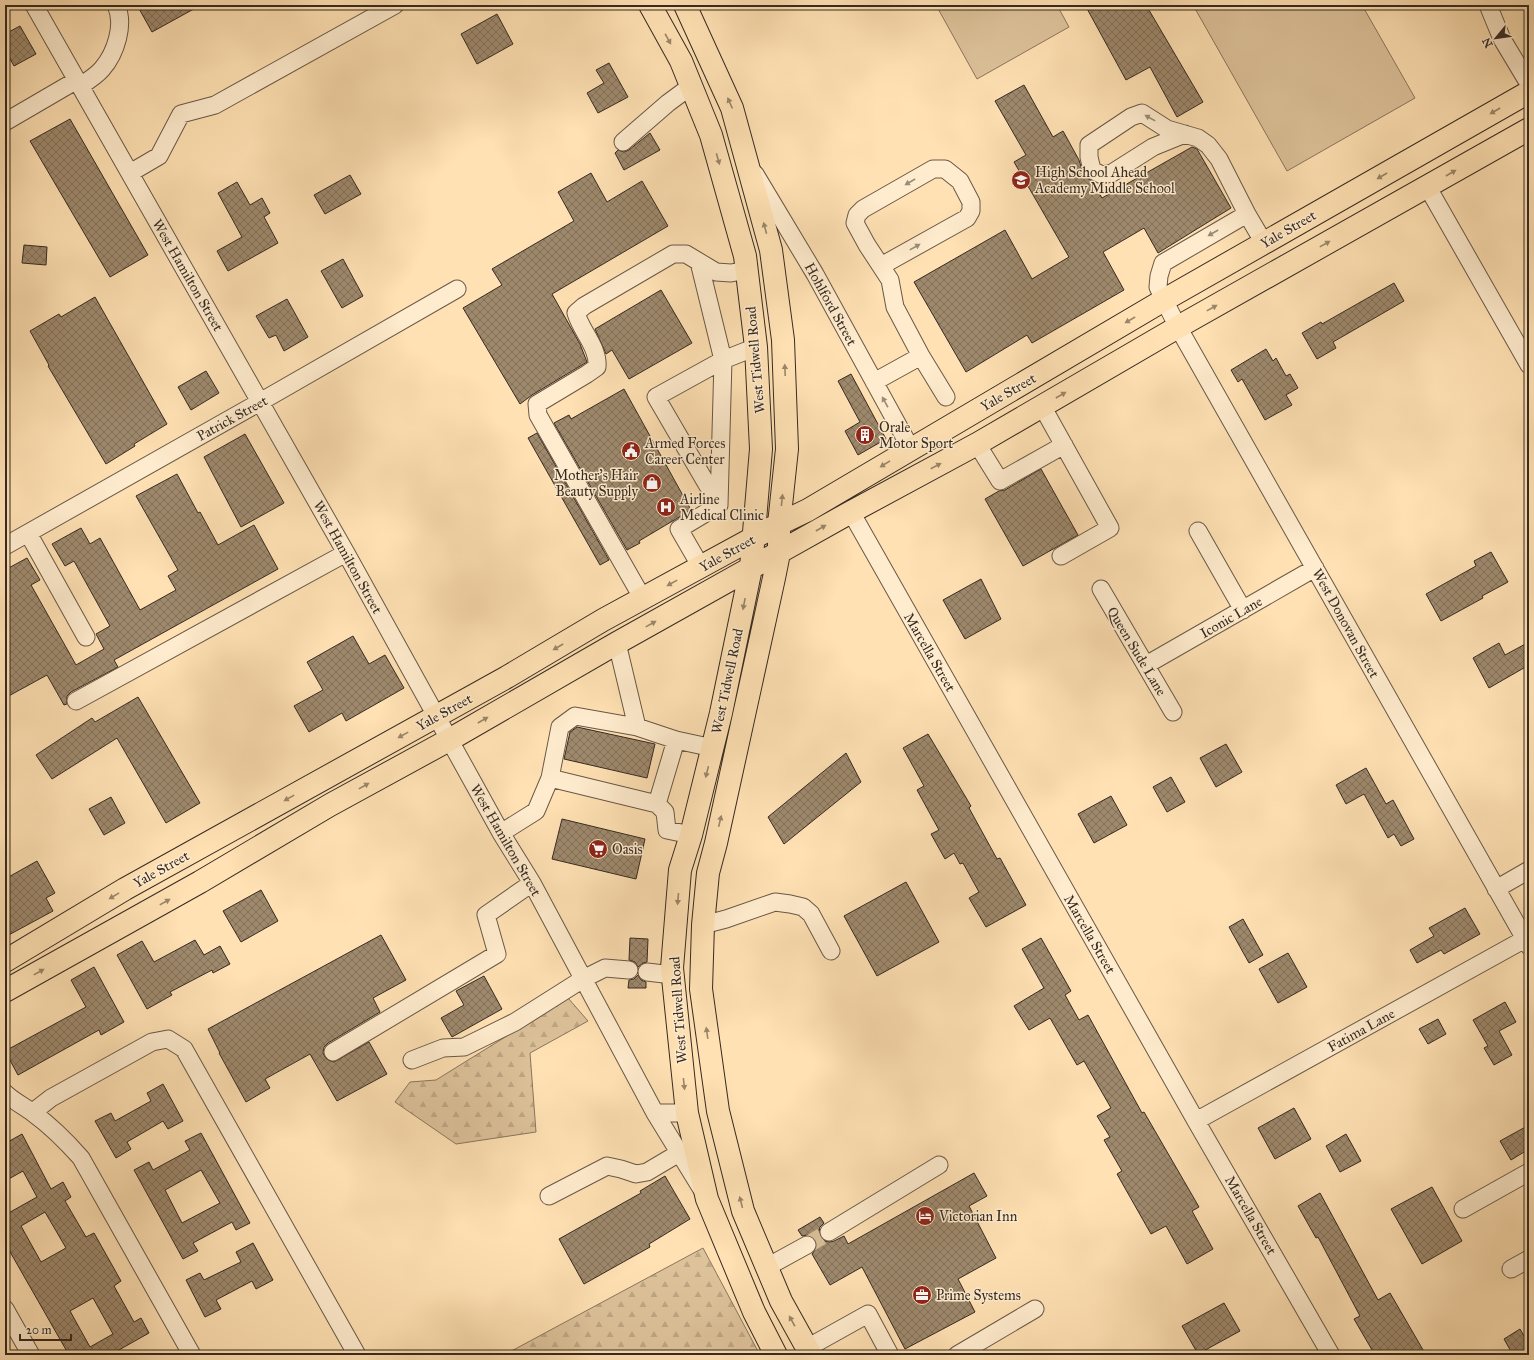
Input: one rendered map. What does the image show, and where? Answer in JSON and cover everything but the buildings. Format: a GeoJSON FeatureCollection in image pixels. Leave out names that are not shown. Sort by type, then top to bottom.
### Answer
{"type":"FeatureCollection","features":[{"type":"Feature","properties":{"kind":"main road"},"geometry":{"type":"LineString","coordinates":[[654,12],[685,6]]}},
{"type":"Feature","properties":{"kind":"main road","name":"West Tidwell Road"},"geometry":{"type":"LineString","coordinates":[[685,6],[732,108],[771,250],[784,340],[787,441],[779,524],[778,553],[757,656],[708,873],[703,925],[701,989],[718,1110],[743,1211],[780,1301],[804,1353]]}},
{"type":"Feature","properties":{"kind":"main road","name":"West Tidwell Road"},"geometry":{"type":"LineString","coordinates":[[654,12],[681,61],[711,135],[746,263],[756,346],[759,383],[761,449],[751,568],[722,713],[691,835],[680,870],[672,968],[687,1113],[707,1199],[754,1312],[776,1355]]}},
{"type":"Feature","properties":{"kind":"main road","name":"Yale Street"},"geometry":{"type":"LineString","coordinates":[[5,961],[125,889],[507,677],[604,620],[779,524],[808,510],[1164,300],[1529,92]]}},
{"type":"Feature","properties":{"kind":"main road","name":"Yale Street"},"geometry":{"type":"LineString","coordinates":[[5,991],[200,882],[330,805],[449,740],[616,643],[850,512],[977,444],[1178,327],[1529,129]]}},
{"type":"Feature","properties":{"kind":"main road"},"geometry":{"type":"LineString","coordinates":[[1345,197],[1360,224]]}},
{"type":"Feature","properties":{"kind":"main road"},"geometry":{"type":"LineString","coordinates":[[746,263],[771,250]]}},
{"type":"Feature","properties":{"kind":"main road"},"geometry":{"type":"LineString","coordinates":[[604,620],[616,643]]}},
{"type":"Feature","properties":{"kind":"main road"},"geometry":{"type":"LineString","coordinates":[[691,835],[716,843]]}},
{"type":"Feature","properties":{"kind":"main road"},"geometry":{"type":"LineString","coordinates":[[186,856],[200,882]]}},
{"type":"Feature","properties":{"kind":"main road"},"geometry":{"type":"LineString","coordinates":[[687,1113],[718,1110]]}},
{"type":"Feature","properties":{"kind":"street","name":"West Hamilton Street"},"geometry":{"type":"LineString","coordinates":[[34,5],[346,553],[501,833],[532,883],[655,1113],[707,1199]]}},
{"type":"Feature","properties":{"kind":"street"},"geometry":{"type":"LineString","coordinates":[[5,122],[94,76],[110,58],[120,27],[119,12],[116,5]]}},
{"type":"Feature","properties":{"kind":"street"},"geometry":{"type":"LineString","coordinates":[[130,173],[159,156],[181,114],[215,105],[396,5]]}},
{"type":"Feature","properties":{"kind":"street"},"geometry":{"type":"LineString","coordinates":[[1488,5],[1502,39],[1529,84]]}},
{"type":"Feature","properties":{"kind":"street"},"geometry":{"type":"LineString","coordinates":[[623,142],[668,103],[691,86]]}},
{"type":"Feature","properties":{"kind":"street"},"geometry":{"type":"LineString","coordinates":[[1185,134],[1153,147],[1112,173],[1102,175],[1092,170],[1089,157],[1089,146],[1131,117],[1142,113],[1167,129],[1185,134],[1198,138],[1208,145],[1219,159],[1247,214],[1264,243]]}},
{"type":"Feature","properties":{"kind":"street","name":"Hohlford Street"},"geometry":{"type":"LineString","coordinates":[[747,162],[794,238],[911,449]]}},
{"type":"Feature","properties":{"kind":"street"},"geometry":{"type":"LineString","coordinates":[[881,266],[967,218],[971,211],[971,202],[960,181],[945,169],[934,169],[863,209],[857,215],[856,223],[867,245],[890,280],[895,307],[921,356],[946,397]]}},
{"type":"Feature","properties":{"kind":"street"},"geometry":{"type":"LineString","coordinates":[[1427,186],[1529,365]]}},
{"type":"Feature","properties":{"kind":"street","name":"West Donovan Street"},"geometry":{"type":"LineString","coordinates":[[1247,214],[1163,263],[1159,276],[1158,287],[1178,327],[1527,942]]}},
{"type":"Feature","properties":{"kind":"street"},"geometry":{"type":"LineString","coordinates":[[643,599],[538,415],[537,404],[597,367],[598,358],[579,322],[576,313],[584,306],[673,254],[686,254],[716,272],[731,273],[746,263]]}},
{"type":"Feature","properties":{"kind":"street"},"geometry":{"type":"LineString","coordinates":[[699,262],[723,360],[719,506]]}},
{"type":"Feature","properties":{"kind":"street","name":"Patrick Street"},"geometry":{"type":"LineString","coordinates":[[5,546],[260,402],[457,288]]}},
{"type":"Feature","properties":{"kind":"street"},"geometry":{"type":"LineString","coordinates":[[719,506],[656,397],[723,360],[756,346]]}},
{"type":"Feature","properties":{"kind":"street"},"geometry":{"type":"LineString","coordinates":[[874,382],[921,356]]}},
{"type":"Feature","properties":{"kind":"street"},"geometry":{"type":"LineString","coordinates":[[1042,406],[1110,528],[1061,556]]}},
{"type":"Feature","properties":{"kind":"street"},"geometry":{"type":"LineString","coordinates":[[977,444],[1000,481],[1064,445]]}},
{"type":"Feature","properties":{"kind":"street"},"geometry":{"type":"LineString","coordinates":[[701,567],[679,529],[719,506]]}},
{"type":"Feature","properties":{"kind":"street","name":"Marcella Street"},"geometry":{"type":"LineString","coordinates":[[850,512],[1196,1121],[1331,1355]]}},
{"type":"Feature","properties":{"kind":"street"},"geometry":{"type":"LineString","coordinates":[[1198,531],[1243,610]]}},
{"type":"Feature","properties":{"kind":"street"},"geometry":{"type":"LineString","coordinates":[[28,533],[86,637]]}},
{"type":"Feature","properties":{"kind":"street"},"geometry":{"type":"LineString","coordinates":[[76,701],[346,553]]}},
{"type":"Feature","properties":{"kind":"street","name":"Iconic Lane"},"geometry":{"type":"LineString","coordinates":[[1146,665],[1315,568]]}},
{"type":"Feature","properties":{"kind":"street","name":"Queen Sude Lane"},"geometry":{"type":"LineString","coordinates":[[1101,589],[1173,712]]}},
{"type":"Feature","properties":{"kind":"street"},"geometry":{"type":"LineString","coordinates":[[616,643],[637,727]]}},
{"type":"Feature","properties":{"kind":"street"},"geometry":{"type":"LineString","coordinates":[[501,833],[536,811],[550,778],[560,728],[575,716],[637,727],[676,740],[713,748]]}},
{"type":"Feature","properties":{"kind":"street"},"geometry":{"type":"LineString","coordinates":[[657,804],[676,740]]}},
{"type":"Feature","properties":{"kind":"street"},"geometry":{"type":"LineString","coordinates":[[550,778],[657,804],[666,812],[667,830],[691,835]]}},
{"type":"Feature","properties":{"kind":"street"},"geometry":{"type":"LineString","coordinates":[[1496,889],[1529,870]]}},
{"type":"Feature","properties":{"kind":"street"},"geometry":{"type":"LineString","coordinates":[[333,1052],[497,954],[486,915],[532,883]]}},
{"type":"Feature","properties":{"kind":"street"},"geometry":{"type":"LineString","coordinates":[[703,925],[726,920],[775,902],[790,904],[803,907],[811,914],[831,951]]}},
{"type":"Feature","properties":{"kind":"street","name":"Fatima Lane"},"geometry":{"type":"LineString","coordinates":[[1196,1121],[1527,942]]}},
{"type":"Feature","properties":{"kind":"street"},"geometry":{"type":"LineString","coordinates":[[412,1060],[444,1048],[464,1047],[515,1022],[583,979],[605,968],[629,970]]}},
{"type":"Feature","properties":{"kind":"street"},"geometry":{"type":"LineString","coordinates":[[647,972],[673,975]]}},
{"type":"Feature","properties":{"kind":"street"},"geometry":{"type":"LineString","coordinates":[[33,1112],[50,1098],[152,1042],[168,1039],[184,1049],[357,1355]]}},
{"type":"Feature","properties":{"kind":"street"},"geometry":{"type":"LineString","coordinates":[[7,1098],[33,1112],[61,1135],[81,1158],[192,1355]]}},
{"type":"Feature","properties":{"kind":"street"},"geometry":{"type":"LineString","coordinates":[[655,1113],[687,1113]]}},
{"type":"Feature","properties":{"kind":"street"},"geometry":{"type":"LineString","coordinates":[[549,1196],[607,1166],[636,1174],[647,1172],[679,1153]]}},
{"type":"Feature","properties":{"kind":"street"},"geometry":{"type":"LineString","coordinates":[[829,1232],[939,1165]]}},
{"type":"Feature","properties":{"kind":"street"},"geometry":{"type":"LineString","coordinates":[[1463,1209],[1529,1172]]}},
{"type":"Feature","properties":{"kind":"street"},"geometry":{"type":"LineString","coordinates":[[767,1267],[807,1244]]}},
{"type":"Feature","properties":{"kind":"street"},"geometry":{"type":"LineString","coordinates":[[1511,1269],[1529,1259]]}},
{"type":"Feature","properties":{"kind":"street"},"geometry":{"type":"LineString","coordinates":[[5,1309],[31,1355]]}},
{"type":"Feature","properties":{"kind":"street"},"geometry":{"type":"LineString","coordinates":[[957,1355],[1035,1309]]}},
{"type":"Feature","properties":{"kind":"street"},"geometry":{"type":"LineString","coordinates":[[804,1353],[868,1314],[890,1355]]}},
{"type":"Feature","properties":{"kind":"green space"},"geometry":{"type":"Polygon","coordinates":[[[936,5],[1057,5],[1069,27],[977,79],[936,5]]]}},
{"type":"Feature","properties":{"kind":"green space"},"geometry":{"type":"Polygon","coordinates":[[[1193,5],[1362,5],[1415,98],[1287,171],[1193,5]]]}},
{"type":"Feature","properties":{"kind":"green space"},"geometry":{"type":"Polygon","coordinates":[[[568,998],[588,1021],[530,1053],[536,1132],[456,1144],[395,1102],[410,1082],[436,1080],[568,998]]]}},
{"type":"Feature","properties":{"kind":"green space"},"geometry":{"type":"Polygon","coordinates":[[[703,1248],[760,1355],[504,1355],[703,1248]]]}},
{"type":"Feature","properties":{"kind":"tunnel"},"geometry":{"type":"LineString","coordinates":[[807,1245],[829,1232]]}},
{"type":"Feature","properties":{"kind":"place","name":"High School Ahead Academy Middle School"},"geometry":{"type":"Point","coordinates":[1021,180]}},
{"type":"Feature","properties":{"kind":"place","name":"Orale Motor Sport"},"geometry":{"type":"Point","coordinates":[865,435]}},
{"type":"Feature","properties":{"kind":"place","name":"Armed Forces Career Center"},"geometry":{"type":"Point","coordinates":[631,451]}},
{"type":"Feature","properties":{"kind":"place","name":"Mother's Hair Beauty Supply"},"geometry":{"type":"Point","coordinates":[652,483]}},
{"type":"Feature","properties":{"kind":"place","name":"Airline Medical Clinic"},"geometry":{"type":"Point","coordinates":[666,507]}},
{"type":"Feature","properties":{"kind":"place","name":"Oasis"},"geometry":{"type":"Point","coordinates":[598,849]}},
{"type":"Feature","properties":{"kind":"place","name":"Victorian Inn"},"geometry":{"type":"Point","coordinates":[925,1216]}},
{"type":"Feature","properties":{"kind":"place","name":"Prime Systems"},"geometry":{"type":"Point","coordinates":[922,1295]}}]}
